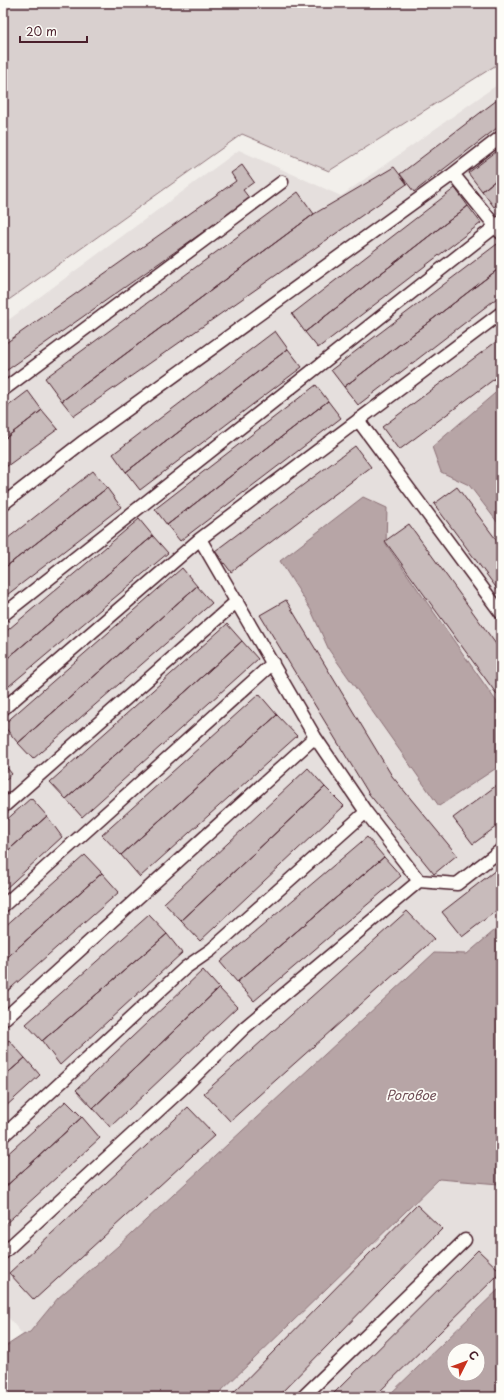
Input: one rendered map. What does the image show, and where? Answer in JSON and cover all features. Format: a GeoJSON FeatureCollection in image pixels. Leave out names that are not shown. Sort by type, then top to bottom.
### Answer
{"type":"FeatureCollection","features":[{"type":"Feature","properties":{"kind":"lane"},"geometry":{"type":"LineString","coordinates":[[3,504],[84,441],[453,174],[501,137]]}},
{"type":"Feature","properties":{"kind":"lane"},"geometry":{"type":"LineString","coordinates":[[3,615],[499,227],[453,174]]}},
{"type":"Feature","properties":{"kind":"lane"},"geometry":{"type":"LineString","coordinates":[[3,390],[282,182]]}},
{"type":"Feature","properties":{"kind":"lane"},"geometry":{"type":"LineString","coordinates":[[3,709],[200,539],[501,313]]}},
{"type":"Feature","properties":{"kind":"lane"},"geometry":{"type":"LineString","coordinates":[[358,420],[501,613]]}},
{"type":"Feature","properties":{"kind":"lane"},"geometry":{"type":"LineString","coordinates":[[200,539],[315,737],[366,812],[419,881]]}},
{"type":"Feature","properties":{"kind":"lane"},"geometry":{"type":"LineString","coordinates":[[3,807],[237,601]]}},
{"type":"Feature","properties":{"kind":"lane"},"geometry":{"type":"LineString","coordinates":[[3,906],[273,663]]}},
{"type":"Feature","properties":{"kind":"lane"},"geometry":{"type":"LineString","coordinates":[[3,1020],[315,737]]}},
{"type":"Feature","properties":{"kind":"lane"},"geometry":{"type":"LineString","coordinates":[[3,1136],[185,968],[211,950],[366,812]]}},
{"type":"Feature","properties":{"kind":"lane"},"geometry":{"type":"LineString","coordinates":[[3,1253],[184,1087],[244,1028],[419,881],[457,884],[501,850]]}},
{"type":"Feature","properties":{"kind":"lane"},"geometry":{"type":"LineString","coordinates":[[303,1397],[465,1240]]}},
{"type":"Feature","properties":{"kind":"shaded area"},"geometry":{"type":"Polygon","coordinates":[[[3,3],[501,3],[501,62],[329,171],[242,134],[3,304],[3,3]]]}},
{"type":"Feature","properties":{"kind":"shaded area"},"geometry":{"type":"Polygon","coordinates":[[[501,82],[501,388],[432,447],[441,472],[469,485],[501,527],[501,708],[386,544],[280,561],[311,610],[329,650],[439,805],[501,765],[501,925],[467,954],[434,953],[118,1246],[58,1298],[30,1332],[23,1335],[3,1311],[3,324],[239,150],[341,196],[501,82]]]}},
{"type":"Feature","properties":{"kind":"shaded area"},"geometry":{"type":"Polygon","coordinates":[[[439,1179],[500,1184],[501,1287],[387,1397],[215,1397],[439,1179]]]}},
{"type":"Feature","properties":{"kind":"water"},"geometry":{"type":"Polygon","coordinates":[[[501,388],[501,527],[469,485],[441,472],[432,447],[501,388]]]}},
{"type":"Feature","properties":{"kind":"water"},"geometry":{"type":"Polygon","coordinates":[[[363,497],[387,508],[386,544],[501,708],[501,765],[439,806],[329,650],[311,610],[280,561],[363,497]]]}},
{"type":"Feature","properties":{"kind":"water","name":"Роговое"},"geometry":{"type":"Polygon","coordinates":[[[501,925],[501,1187],[499,1184],[439,1179],[215,1397],[3,1397],[3,1348],[30,1332],[58,1298],[118,1246],[434,953],[467,954],[501,925]]]}},
{"type":"Feature","properties":{"kind":"water"},"geometry":{"type":"Polygon","coordinates":[[[501,1287],[501,1397],[387,1397],[501,1287]]]}},
{"type":"Feature","properties":{"kind":"building"},"geometry":{"type":"Polygon","coordinates":[[[501,97],[501,125],[414,192],[400,174],[501,97]]]}},
{"type":"Feature","properties":{"kind":"building"},"geometry":{"type":"Polygon","coordinates":[[[501,148],[501,176],[482,191],[468,173],[501,148]]]}},
{"type":"Feature","properties":{"kind":"building"},"geometry":{"type":"Polygon","coordinates":[[[242,165],[254,182],[243,190],[250,199],[3,373],[3,345],[236,181],[231,173],[242,165]]]}},
{"type":"Feature","properties":{"kind":"building"},"geometry":{"type":"Polygon","coordinates":[[[394,167],[407,184],[74,416],[62,401],[314,214],[394,167]]]}},
{"type":"Feature","properties":{"kind":"building"},"geometry":{"type":"Polygon","coordinates":[[[501,176],[501,201],[494,207],[482,191],[501,176]]]}},
{"type":"Feature","properties":{"kind":"building"},"geometry":{"type":"Polygon","coordinates":[[[455,188],[468,206],[305,332],[292,314],[455,188]]]}},
{"type":"Feature","properties":{"kind":"building"},"geometry":{"type":"Polygon","coordinates":[[[298,192],[314,214],[62,401],[45,378],[298,192]]]}},
{"type":"Feature","properties":{"kind":"building"},"geometry":{"type":"Polygon","coordinates":[[[468,206],[481,223],[318,348],[305,332],[468,206]]]}},
{"type":"Feature","properties":{"kind":"building"},"geometry":{"type":"Polygon","coordinates":[[[497,244],[501,250],[501,267],[344,387],[331,370],[497,244]]]}},
{"type":"Feature","properties":{"kind":"building"},"geometry":{"type":"Polygon","coordinates":[[[501,267],[501,295],[358,405],[344,387],[501,267]]]}},
{"type":"Feature","properties":{"kind":"building"},"geometry":{"type":"Polygon","coordinates":[[[275,331],[288,349],[126,472],[113,454],[275,331]]]}},
{"type":"Feature","properties":{"kind":"building"},"geometry":{"type":"Polygon","coordinates":[[[501,338],[501,374],[399,450],[382,427],[501,338]]]}},
{"type":"Feature","properties":{"kind":"building"},"geometry":{"type":"Polygon","coordinates":[[[288,349],[302,367],[140,490],[126,472],[288,349]]]}},
{"type":"Feature","properties":{"kind":"building"},"geometry":{"type":"Polygon","coordinates":[[[316,385],[328,401],[167,525],[155,509],[316,385]]]}},
{"type":"Feature","properties":{"kind":"building"},"geometry":{"type":"Polygon","coordinates":[[[28,391],[42,410],[3,440],[3,410],[28,391]]]}},
{"type":"Feature","properties":{"kind":"building"},"geometry":{"type":"Polygon","coordinates":[[[328,401],[341,418],[180,541],[167,525],[328,401]]]}},
{"type":"Feature","properties":{"kind":"building"},"geometry":{"type":"Polygon","coordinates":[[[42,410],[58,429],[3,469],[3,440],[42,410]]]}},
{"type":"Feature","properties":{"kind":"building"},"geometry":{"type":"Polygon","coordinates":[[[355,446],[371,467],[231,572],[215,551],[355,446]]]}},
{"type":"Feature","properties":{"kind":"building"},"geometry":{"type":"Polygon","coordinates":[[[93,471],[107,488],[3,569],[3,542],[93,471]]]}},
{"type":"Feature","properties":{"kind":"building"},"geometry":{"type":"Polygon","coordinates":[[[457,487],[501,546],[501,594],[434,504],[457,487]]]}},
{"type":"Feature","properties":{"kind":"building"},"geometry":{"type":"Polygon","coordinates":[[[107,488],[121,507],[3,598],[3,569],[107,488]]]}},
{"type":"Feature","properties":{"kind":"building"},"geometry":{"type":"Polygon","coordinates":[[[139,519],[153,536],[3,662],[3,634],[139,519]]]}},
{"type":"Feature","properties":{"kind":"building"},"geometry":{"type":"Polygon","coordinates":[[[409,524],[501,651],[501,700],[385,541],[409,524]]]}},
{"type":"Feature","properties":{"kind":"building"},"geometry":{"type":"Polygon","coordinates":[[[153,536],[168,553],[3,691],[3,662],[153,536]]]}},
{"type":"Feature","properties":{"kind":"building"},"geometry":{"type":"Polygon","coordinates":[[[182,568],[197,586],[18,743],[3,725],[182,568]]]}},
{"type":"Feature","properties":{"kind":"building"},"geometry":{"type":"Polygon","coordinates":[[[197,586],[212,603],[33,759],[18,743],[197,586]]]}},
{"type":"Feature","properties":{"kind":"building"},"geometry":{"type":"Polygon","coordinates":[[[286,600],[392,776],[457,855],[434,874],[369,794],[260,615],[286,600]]]}},
{"type":"Feature","properties":{"kind":"building"},"geometry":{"type":"Polygon","coordinates":[[[227,624],[242,641],[66,799],[50,782],[227,624]]]}},
{"type":"Feature","properties":{"kind":"building"},"geometry":{"type":"Polygon","coordinates":[[[242,641],[258,659],[82,817],[66,799],[242,641]]]}},
{"type":"Feature","properties":{"kind":"building"},"geometry":{"type":"Polygon","coordinates":[[[259,694],[277,715],[121,855],[102,835],[259,694]]]}},
{"type":"Feature","properties":{"kind":"building"},"geometry":{"type":"Polygon","coordinates":[[[277,715],[297,736],[140,877],[121,855],[277,715]]]}},
{"type":"Feature","properties":{"kind":"building"},"geometry":{"type":"Polygon","coordinates":[[[3,763],[12,774],[3,782],[3,763]]]}},
{"type":"Feature","properties":{"kind":"building"},"geometry":{"type":"Polygon","coordinates":[[[308,768],[325,787],[181,921],[164,903],[308,768]]]}},
{"type":"Feature","properties":{"kind":"building"},"geometry":{"type":"Polygon","coordinates":[[[501,782],[501,823],[473,844],[453,818],[501,782]]]}},
{"type":"Feature","properties":{"kind":"building"},"geometry":{"type":"Polygon","coordinates":[[[325,787],[344,806],[200,941],[181,921],[325,787]]]}},
{"type":"Feature","properties":{"kind":"building"},"geometry":{"type":"Polygon","coordinates":[[[31,798],[47,816],[3,855],[3,823],[31,798]]]}},
{"type":"Feature","properties":{"kind":"building"},"geometry":{"type":"Polygon","coordinates":[[[47,816],[62,837],[3,891],[3,855],[47,816]]]}},
{"type":"Feature","properties":{"kind":"building"},"geometry":{"type":"Polygon","coordinates":[[[367,837],[384,857],[237,982],[220,962],[367,837]]]}},
{"type":"Feature","properties":{"kind":"building"},"geometry":{"type":"Polygon","coordinates":[[[85,855],[102,873],[3,961],[3,928],[85,855]]]}},
{"type":"Feature","properties":{"kind":"building"},"geometry":{"type":"Polygon","coordinates":[[[384,857],[401,876],[254,1001],[237,982],[384,857]]]}},
{"type":"Feature","properties":{"kind":"building"},"geometry":{"type":"Polygon","coordinates":[[[501,866],[501,907],[462,937],[442,912],[501,866]]]}},
{"type":"Feature","properties":{"kind":"building"},"geometry":{"type":"Polygon","coordinates":[[[102,873],[119,892],[3,995],[3,961],[102,873]]]}},
{"type":"Feature","properties":{"kind":"building"},"geometry":{"type":"Polygon","coordinates":[[[407,911],[434,939],[230,1121],[204,1093],[407,911]]]}},
{"type":"Feature","properties":{"kind":"building"},"geometry":{"type":"Polygon","coordinates":[[[149,915],[167,934],[42,1041],[26,1024],[149,915]]]}},
{"type":"Feature","properties":{"kind":"building"},"geometry":{"type":"Polygon","coordinates":[[[167,934],[182,953],[60,1065],[42,1041],[167,934]]]}},
{"type":"Feature","properties":{"kind":"building"},"geometry":{"type":"Polygon","coordinates":[[[203,970],[219,988],[93,1108],[76,1090],[203,970]]]}},
{"type":"Feature","properties":{"kind":"building"},"geometry":{"type":"Polygon","coordinates":[[[219,988],[237,1007],[110,1127],[93,1108],[219,988]]]}},
{"type":"Feature","properties":{"kind":"building"},"geometry":{"type":"Polygon","coordinates":[[[9,1040],[25,1058],[3,1077],[3,1045],[9,1040]]]}},
{"type":"Feature","properties":{"kind":"building"},"geometry":{"type":"Polygon","coordinates":[[[25,1058],[40,1075],[3,1109],[3,1077],[25,1058]]]}},
{"type":"Feature","properties":{"kind":"building"},"geometry":{"type":"Polygon","coordinates":[[[66,1101],[82,1117],[3,1189],[3,1158],[66,1101]]]}},
{"type":"Feature","properties":{"kind":"building"},"geometry":{"type":"Polygon","coordinates":[[[188,1107],[215,1135],[34,1300],[9,1273],[188,1107]]]}},
{"type":"Feature","properties":{"kind":"building"},"geometry":{"type":"Polygon","coordinates":[[[82,1117],[100,1138],[3,1226],[3,1189],[82,1117]]]}},
{"type":"Feature","properties":{"kind":"building"},"geometry":{"type":"Polygon","coordinates":[[[417,1205],[442,1229],[277,1397],[229,1397],[417,1205]]]}},
{"type":"Feature","properties":{"kind":"building"},"geometry":{"type":"Polygon","coordinates":[[[478,1250],[501,1272],[374,1397],[330,1397],[478,1250]]]}}]}
